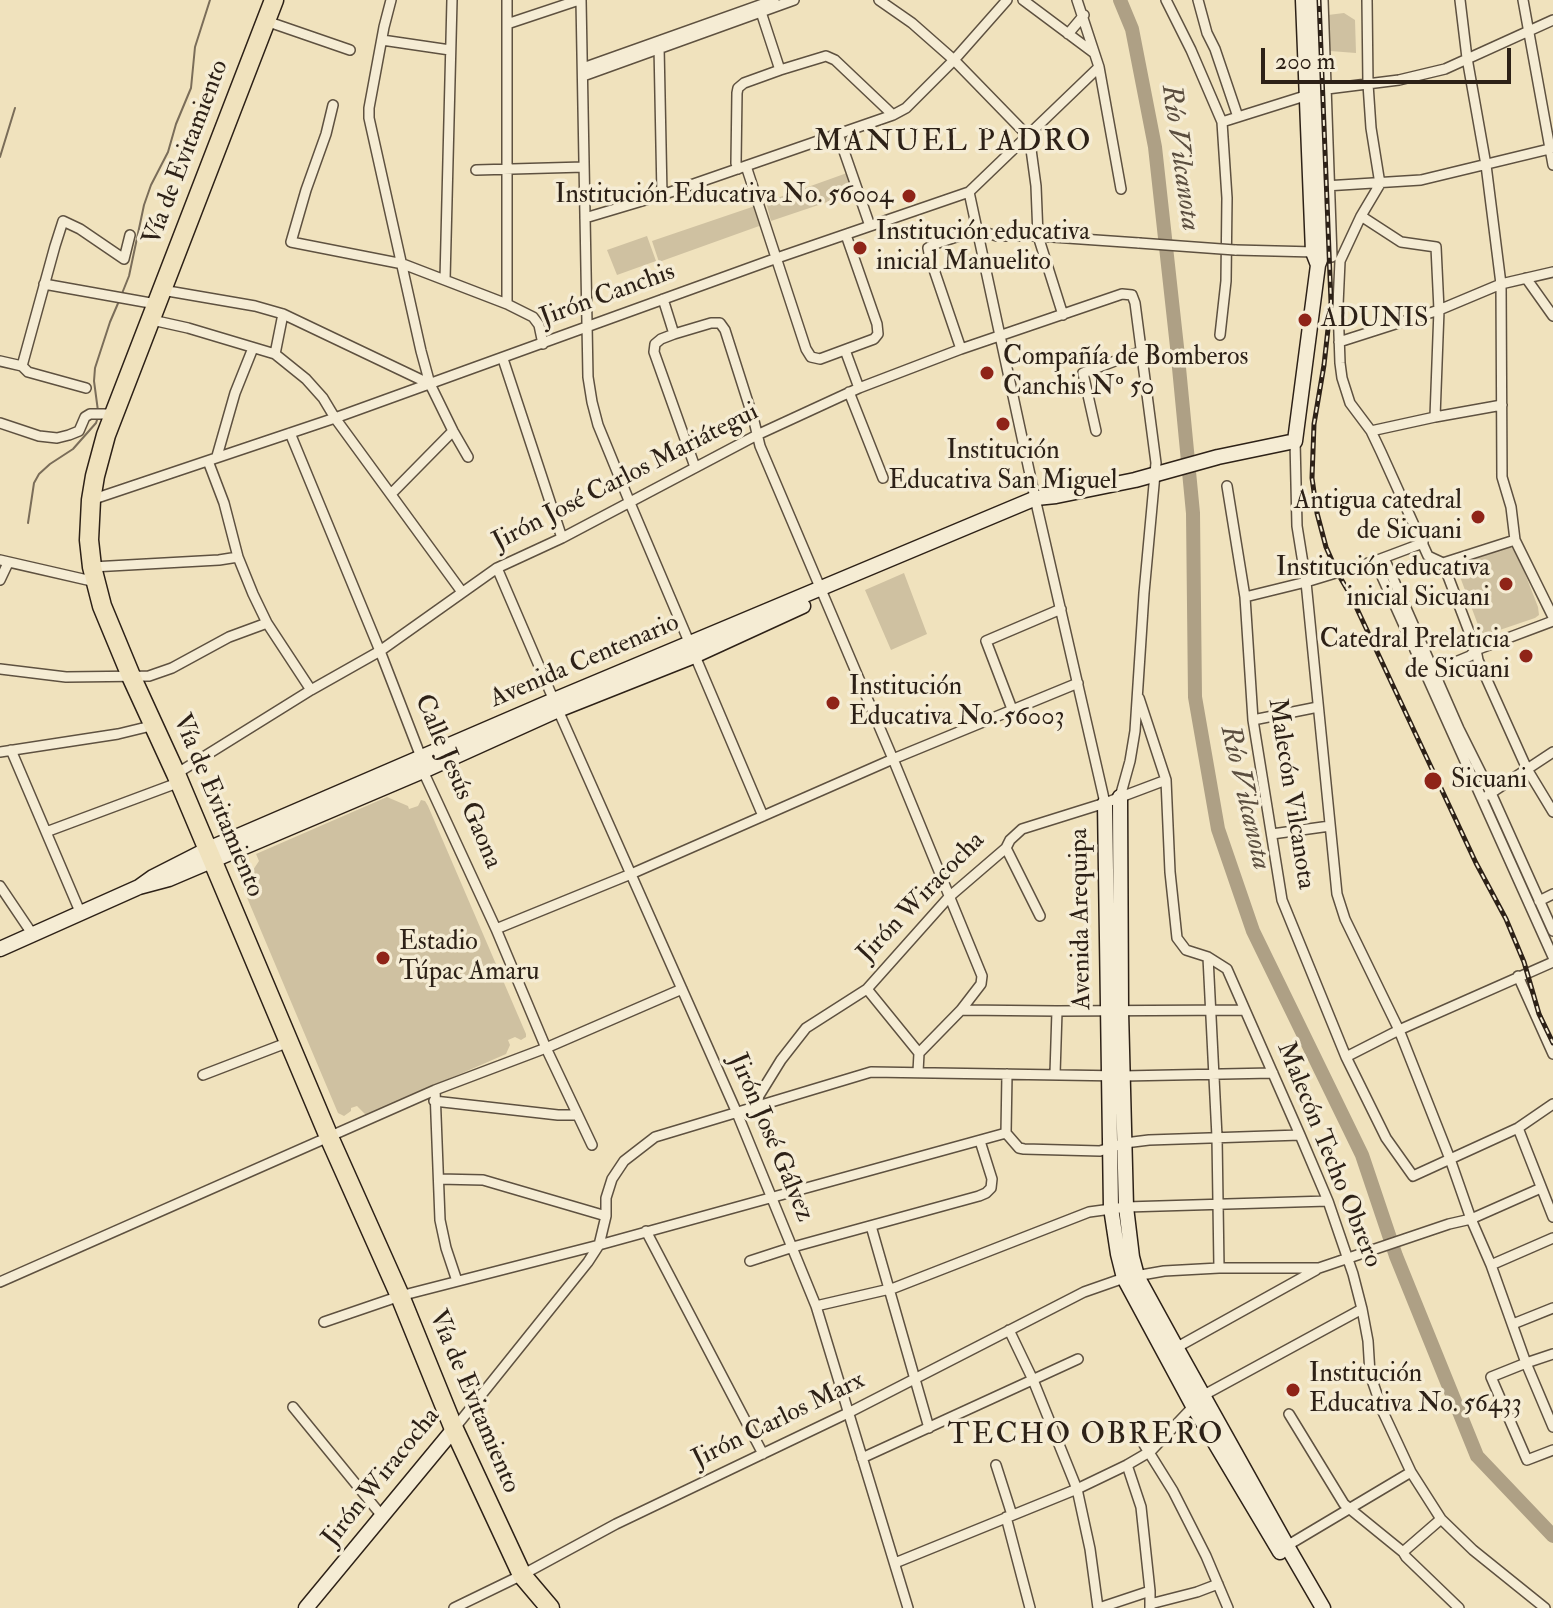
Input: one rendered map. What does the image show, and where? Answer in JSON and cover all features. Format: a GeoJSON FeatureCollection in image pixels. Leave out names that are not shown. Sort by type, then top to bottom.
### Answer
{"type":"FeatureCollection","features":[{"type":"Feature","properties":{"kind":"highway","name":"Vía de Evitamiento"},"geometry":{"type":"LineString","coordinates":[[274,0],[156,305],[104,413],[106,435],[91,500],[89,540],[94,574],[102,606],[131,676],[178,778],[454,1429],[522,1575],[550,1608]]}},
{"type":"Feature","properties":{"kind":"street"},"geometry":{"type":"LineString","coordinates":[[391,0],[369,118],[430,384],[468,457]]}},
{"type":"Feature","properties":{"kind":"street"},"geometry":{"type":"LineString","coordinates":[[445,280],[452,0]]}},
{"type":"Feature","properties":{"kind":"street"},"geometry":{"type":"LineString","coordinates":[[507,0],[507,304]]}},
{"type":"Feature","properties":{"kind":"street"},"geometry":{"type":"LineString","coordinates":[[507,24],[580,0],[588,377],[592,402],[598,425],[630,503],[763,816]]}},
{"type":"Feature","properties":{"kind":"street"},"geometry":{"type":"LineString","coordinates":[[760,9],[774,0]]}},
{"type":"Feature","properties":{"kind":"street"},"geometry":{"type":"LineString","coordinates":[[583,72],[760,9],[794,0]]}},
{"type":"Feature","properties":{"kind":"street"},"geometry":{"type":"LineString","coordinates":[[879,0],[912,23],[954,60],[1027,135],[1036,186],[1038,236],[1063,315]]}},
{"type":"Feature","properties":{"kind":"street"},"geometry":{"type":"LineString","coordinates":[[585,218],[662,195],[893,115],[906,108],[954,60],[1007,0]]}},
{"type":"Feature","properties":{"kind":"street"},"geometry":{"type":"LineString","coordinates":[[1023,0],[1095,54]]}},
{"type":"Feature","properties":{"kind":"street"},"geometry":{"type":"LineString","coordinates":[[1077,0],[1099,67],[1121,189]]}},
{"type":"Feature","properties":{"kind":"street"},"geometry":{"type":"LineString","coordinates":[[1166,0],[1222,122],[1227,212],[1226,281],[1220,335]]}},
{"type":"Feature","properties":{"kind":"street"},"geometry":{"type":"LineString","coordinates":[[1198,0],[1238,117]]}},
{"type":"Feature","properties":{"kind":"street"},"geometry":{"type":"LineString","coordinates":[[1303,0],[1317,93]]}},
{"type":"Feature","properties":{"kind":"street"},"geometry":{"type":"LineString","coordinates":[[1313,0],[1325,257],[1342,378],[1350,403],[1371,431],[1428,556],[1443,563],[1515,540]]}},
{"type":"Feature","properties":{"kind":"street"},"geometry":{"type":"LineString","coordinates":[[1317,93],[1323,0]]}},
{"type":"Feature","properties":{"kind":"street"},"geometry":{"type":"LineString","coordinates":[[1367,0],[1371,128],[1380,184],[1361,216],[1325,257],[1295,441],[1297,526],[1306,582],[1337,894],[1345,919],[1399,1030],[1553,1427]]}},
{"type":"Feature","properties":{"kind":"street"},"geometry":{"type":"LineString","coordinates":[[1434,671],[1470,656],[1476,650],[1553,619],[1515,540],[1511,507],[1502,477],[1501,284],[1460,0]]}},
{"type":"Feature","properties":{"kind":"street"},"geometry":{"type":"LineString","coordinates":[[1523,0],[1553,165]]}},
{"type":"Feature","properties":{"kind":"street"},"geometry":{"type":"LineString","coordinates":[[760,9],[780,70]]}},
{"type":"Feature","properties":{"kind":"street"},"geometry":{"type":"LineString","coordinates":[[1068,34],[1084,15]]}},
{"type":"Feature","properties":{"kind":"street"},"geometry":{"type":"LineString","coordinates":[[1222,122],[1317,93],[1445,69],[1553,20]]}},
{"type":"Feature","properties":{"kind":"street"},"geometry":{"type":"LineString","coordinates":[[266,21],[350,50]]}},
{"type":"Feature","properties":{"kind":"street"},"geometry":{"type":"LineString","coordinates":[[382,40],[450,50]]}},
{"type":"Feature","properties":{"kind":"street"},"geometry":{"type":"LineString","coordinates":[[659,45],[662,195]]}},
{"type":"Feature","properties":{"kind":"street"},"geometry":{"type":"LineString","coordinates":[[846,235],[878,334],[874,339],[820,359],[811,357],[736,149],[738,88],[744,83],[826,56],[835,60],[893,115]]}},
{"type":"Feature","properties":{"kind":"street","name":"Jirón Canchis"},"geometry":{"type":"LineString","coordinates":[[91,500],[335,418],[969,192],[1099,67]]}},
{"type":"Feature","properties":{"kind":"street"},"geometry":{"type":"LineString","coordinates":[[333,105],[291,242],[403,264],[507,304],[533,317],[539,325],[543,344]]}},
{"type":"Feature","properties":{"kind":"street"},"geometry":{"type":"LineString","coordinates":[[838,134],[870,226]]}},
{"type":"Feature","properties":{"kind":"street"},"geometry":{"type":"LineString","coordinates":[[1320,185],[1421,180],[1551,148]]}},
{"type":"Feature","properties":{"kind":"street"},"geometry":{"type":"LineString","coordinates":[[476,170],[584,167]]}},
{"type":"Feature","properties":{"kind":"street","name":"Avenida Arequipa"},"geometry":{"type":"LineString","coordinates":[[969,192],[1105,803],[1116,1076],[1125,1143],[1119,1208]]}},
{"type":"Feature","properties":{"kind":"street"},"geometry":{"type":"LineString","coordinates":[[1361,216],[1401,242],[1436,247],[1439,310],[1435,417]]}},
{"type":"Feature","properties":{"kind":"street"},"geometry":{"type":"LineString","coordinates":[[22,366],[63,221],[124,259],[130,235]]}},
{"type":"Feature","properties":{"kind":"street"},"geometry":{"type":"LineString","coordinates":[[961,349],[928,248],[977,230],[997,236],[1038,236],[1325,257]]}},
{"type":"Feature","properties":{"kind":"street"},"geometry":{"type":"LineString","coordinates":[[1339,342],[1439,310],[1501,284],[1553,272]]}},
{"type":"Feature","properties":{"kind":"street"},"geometry":{"type":"LineString","coordinates":[[1526,278],[1553,316]]}},
{"type":"Feature","properties":{"kind":"street"},"geometry":{"type":"LineString","coordinates":[[44,284],[156,305],[255,306],[283,314],[430,384]]}},
{"type":"Feature","properties":{"kind":"street","name":"Jirón José Carlos Mariátegui"},"geometry":{"type":"LineString","coordinates":[[46,832],[178,778],[311,690],[380,651],[497,568],[562,538],[757,435],[854,390],[961,349],[1122,294],[1132,295],[1135,303],[1142,351]]}},
{"type":"Feature","properties":{"kind":"street"},"geometry":{"type":"LineString","coordinates":[[663,299],[674,334]]}},
{"type":"Feature","properties":{"kind":"street"},"geometry":{"type":"LineString","coordinates":[[156,305],[188,328],[275,354],[306,379],[323,398],[462,592]]}},
{"type":"Feature","properties":{"kind":"street"},"geometry":{"type":"LineString","coordinates":[[275,354],[283,314]]}},
{"type":"Feature","properties":{"kind":"street"},"geometry":{"type":"LineString","coordinates":[[695,467],[654,352],[655,344],[674,334],[720,323],[725,330],[757,435],[982,976],[981,984],[961,1010],[919,1053],[918,1072]]}},
{"type":"Feature","properties":{"kind":"street"},"geometry":{"type":"LineString","coordinates":[[253,348],[213,458],[238,557],[267,623],[311,690]]}},
{"type":"Feature","properties":{"kind":"street"},"geometry":{"type":"LineString","coordinates":[[845,350],[854,390],[883,478]]}},
{"type":"Feature","properties":{"kind":"street"},"geometry":{"type":"LineString","coordinates":[[1096,431],[1083,373],[1142,351],[1156,463],[1138,694],[1132,746],[1120,797]]}},
{"type":"Feature","properties":{"kind":"street"},"geometry":{"type":"LineString","coordinates":[[503,359],[562,538]]}},
{"type":"Feature","properties":{"kind":"street"},"geometry":{"type":"LineString","coordinates":[[0,361],[86,388]]}},
{"type":"Feature","properties":{"kind":"street"},"geometry":{"type":"LineString","coordinates":[[1371,431],[1502,405]]}},
{"type":"Feature","properties":{"kind":"street"},"geometry":{"type":"LineString","coordinates":[[0,423],[39,436],[57,438],[79,431],[85,417],[90,414],[104,413]]}},
{"type":"Feature","properties":{"kind":"street"},"geometry":{"type":"LineString","coordinates":[[391,494],[453,431]]}},
{"type":"Feature","properties":{"kind":"street","name":"Calle Jesús Gaona"},"geometry":{"type":"LineString","coordinates":[[290,433],[380,651],[422,764],[546,1048],[592,1145]]}},
{"type":"Feature","properties":{"kind":"street"},"geometry":{"type":"LineString","coordinates":[[0,949],[139,887],[158,883],[210,855],[556,705],[1037,503],[1218,457],[1295,441]]}},
{"type":"Feature","properties":{"kind":"street","name":"Malecón Vilcanota"},"geometry":{"type":"LineString","coordinates":[[1227,486],[1245,597],[1253,720],[1282,900],[1346,1057],[1386,1138],[1413,1176],[1450,1159]]}},
{"type":"Feature","properties":{"kind":"street"},"geometry":{"type":"LineString","coordinates":[[1245,597],[1379,560],[1423,543]]}},
{"type":"Feature","properties":{"kind":"street"},"geometry":{"type":"LineString","coordinates":[[0,580],[4,561],[94,574],[238,557]]}},
{"type":"Feature","properties":{"kind":"street"},"geometry":{"type":"LineString","coordinates":[[1346,1057],[1553,959],[1434,671],[1379,560]]}},
{"type":"Feature","properties":{"kind":"street"},"geometry":{"type":"LineString","coordinates":[[1379,560],[1486,796],[1553,931]]}},
{"type":"Feature","properties":{"kind":"street"},"geometry":{"type":"LineString","coordinates":[[1443,563],[1478,660],[1527,769],[1553,812]]}},
{"type":"Feature","properties":{"kind":"street","name":"Jirón José Gálvez"},"geometry":{"type":"LineString","coordinates":[[497,568],[793,1247],[816,1306],[850,1412],[908,1608]]}},
{"type":"Feature","properties":{"kind":"street"},"geometry":{"type":"LineString","coordinates":[[1012,709],[986,641],[1061,609]]}},
{"type":"Feature","properties":{"kind":"street"},"geometry":{"type":"LineString","coordinates":[[0,669],[66,677],[161,673],[229,637],[267,623]]}},
{"type":"Feature","properties":{"kind":"street"},"geometry":{"type":"LineString","coordinates":[[496,929],[1078,683]]}},
{"type":"Feature","properties":{"kind":"street","name":"Malecón Techo Obrero"},"geometry":{"type":"LineString","coordinates":[[1138,694],[1166,780],[1177,938],[1186,950],[1208,957],[1227,969],[1300,1135],[1328,1201],[1353,1274],[1368,1341],[1370,1374],[1383,1412],[1411,1472],[1441,1519],[1473,1550],[1545,1608]]}},
{"type":"Feature","properties":{"kind":"street"},"geometry":{"type":"LineString","coordinates":[[1253,720],[1318,707]]}},
{"type":"Feature","properties":{"kind":"street"},"geometry":{"type":"LineString","coordinates":[[81,914],[46,832],[5,751],[118,734],[155,725]]}},
{"type":"Feature","properties":{"kind":"street"},"geometry":{"type":"LineString","coordinates":[[1486,796],[1553,752]]}},
{"type":"Feature","properties":{"kind":"street","name":"Jirón Wiracocha"},"geometry":{"type":"LineString","coordinates":[[752,1107],[781,1060],[806,1028],[867,989],[949,897],[1006,848],[1022,829],[1166,780]]}},
{"type":"Feature","properties":{"kind":"street","name":"Avenida Arequipa"},"geometry":{"type":"LineString","coordinates":[[1114,1011],[1120,797]]}},
{"type":"Feature","properties":{"kind":"street"},"geometry":{"type":"LineString","coordinates":[[1272,834],[1330,826]]}},
{"type":"Feature","properties":{"kind":"street"},"geometry":{"type":"LineString","coordinates":[[1006,848],[1040,916]]}},
{"type":"Feature","properties":{"kind":"street"},"geometry":{"type":"LineString","coordinates":[[0,886],[33,935]]}},
{"type":"Feature","properties":{"kind":"street"},"geometry":{"type":"LineString","coordinates":[[1539,901],[1553,894]]}},
{"type":"Feature","properties":{"kind":"street"},"geometry":{"type":"LineString","coordinates":[[1208,957],[1217,1137],[1219,1268]]}},
{"type":"Feature","properties":{"kind":"street"},"geometry":{"type":"LineString","coordinates":[[1518,976],[1553,1054]]}},
{"type":"Feature","properties":{"kind":"street"},"geometry":{"type":"LineString","coordinates":[[0,1282],[435,1090],[546,1048],[682,989]]}},
{"type":"Feature","properties":{"kind":"street"},"geometry":{"type":"LineString","coordinates":[[867,989],[919,1053]]}},
{"type":"Feature","properties":{"kind":"street"},"geometry":{"type":"LineString","coordinates":[[961,1010],[1244,1010]]}},
{"type":"Feature","properties":{"kind":"street"},"geometry":{"type":"LineString","coordinates":[[1055,1074],[1057,1011]]}},
{"type":"Feature","properties":{"kind":"street"},"geometry":{"type":"LineString","coordinates":[[203,1075],[289,1042]]}},
{"type":"Feature","properties":{"kind":"street","name":"Jirón Wiracocha"},"geometry":{"type":"LineString","coordinates":[[306,1608],[572,1283],[599,1245],[612,1179],[624,1161],[655,1137],[871,1072],[1116,1076],[1273,1073]]}},
{"type":"Feature","properties":{"kind":"street"},"geometry":{"type":"LineString","coordinates":[[1007,1074],[1006,1133],[1019,1148],[1100,1151],[1149,1140],[1300,1135]]}},
{"type":"Feature","properties":{"kind":"street","name":"Avenida Arequipa"},"geometry":{"type":"LineString","coordinates":[[1116,1076],[1110,1148],[1119,1208],[1130,1249],[1131,1277],[1283,1548],[1313,1608]]}},
{"type":"Feature","properties":{"kind":"street"},"geometry":{"type":"LineString","coordinates":[[435,1090],[440,1220],[457,1281]]}},
{"type":"Feature","properties":{"kind":"street"},"geometry":{"type":"LineString","coordinates":[[434,1101],[577,1115]]}},
{"type":"Feature","properties":{"kind":"street"},"geometry":{"type":"LineString","coordinates":[[1450,1159],[1518,1128],[1553,1104]]}},
{"type":"Feature","properties":{"kind":"street"},"geometry":{"type":"LineString","coordinates":[[1518,1128],[1553,1217]]}},
{"type":"Feature","properties":{"kind":"street"},"geometry":{"type":"LineString","coordinates":[[324,1322],[400,1296],[599,1245],[1006,1133]]}},
{"type":"Feature","properties":{"kind":"street"},"geometry":{"type":"LineString","coordinates":[[750,1261],[979,1196],[991,1188],[992,1179],[980,1141]]}},
{"type":"Feature","properties":{"kind":"street"},"geometry":{"type":"LineString","coordinates":[[439,1179],[483,1180],[606,1216]]}},
{"type":"Feature","properties":{"kind":"street"},"geometry":{"type":"LineString","coordinates":[[1171,1350],[1319,1268],[1471,1219],[1541,1188]]}},
{"type":"Feature","properties":{"kind":"street"},"geometry":{"type":"LineString","coordinates":[[816,1306],[889,1289],[1074,1216],[1119,1208],[1328,1201]]}},
{"type":"Feature","properties":{"kind":"street"},"geometry":{"type":"LineString","coordinates":[[871,1226],[929,1428]]}},
{"type":"Feature","properties":{"kind":"street"},"geometry":{"type":"LineString","coordinates":[[646,1231],[763,1454]]}},
{"type":"Feature","properties":{"kind":"street"},"geometry":{"type":"LineString","coordinates":[[1491,1265],[1553,1238]]}},
{"type":"Feature","properties":{"kind":"street","name":"Jirón Carlos Marx"},"geometry":{"type":"LineString","coordinates":[[454,1608],[616,1524],[850,1412],[1084,1292],[1131,1277],[1164,1271],[1319,1268]]}},
{"type":"Feature","properties":{"kind":"street"},"geometry":{"type":"LineString","coordinates":[[1513,1324],[1553,1308]]}},
{"type":"Feature","properties":{"kind":"street"},"geometry":{"type":"LineString","coordinates":[[895,1563],[1077,1489],[1127,1465],[1148,1453],[1198,1400],[1362,1309]]}},
{"type":"Feature","properties":{"kind":"street"},"geometry":{"type":"LineString","coordinates":[[1009,1330],[1033,1380],[1077,1489],[1098,1608],[1150,1591]]}},
{"type":"Feature","properties":{"kind":"street"},"geometry":{"type":"LineString","coordinates":[[1553,1354],[1491,1377],[1527,1460],[1553,1450]]}},
{"type":"Feature","properties":{"kind":"street"},"geometry":{"type":"LineString","coordinates":[[862,1458],[1078,1359]]}},
{"type":"Feature","properties":{"kind":"street"},"geometry":{"type":"LineString","coordinates":[[293,1407],[382,1516]]}},
{"type":"Feature","properties":{"kind":"street"},"geometry":{"type":"LineString","coordinates":[[1289,1414],[1344,1504],[1403,1552],[1459,1608]]}},
{"type":"Feature","properties":{"kind":"street"},"geometry":{"type":"LineString","coordinates":[[1140,1438],[1173,1491],[1228,1608]]}},
{"type":"Feature","properties":{"kind":"street"},"geometry":{"type":"LineString","coordinates":[[996,1465],[1030,1608]]}},
{"type":"Feature","properties":{"kind":"street"},"geometry":{"type":"LineString","coordinates":[[1127,1465],[1141,1507],[1150,1606],[1218,1584]]}},
{"type":"Feature","properties":{"kind":"street"},"geometry":{"type":"LineString","coordinates":[[1283,1548],[1411,1472]]}},
{"type":"Feature","properties":{"kind":"street"},"geometry":{"type":"LineString","coordinates":[[1403,1552],[1441,1519]]}},
{"type":"Feature","properties":{"kind":"street","name":"Avenida Arequipa"},"geometry":{"type":"LineString","coordinates":[[1283,1548],[1323,1608]]}},
{"type":"Feature","properties":{"kind":"street"},"geometry":{"type":"LineString","coordinates":[[479,1597],[480,1608]]}},
{"type":"Feature","properties":{"kind":"street"},"geometry":{"type":"LineString","coordinates":[[1527,1608],[1536,1600]]}},
{"type":"Feature","properties":{"kind":"shaded area"},"geometry":{"type":"Polygon","coordinates":[[[1344,13],[1355,20],[1356,53],[1330,51],[1328,15],[1344,13]]]}},
{"type":"Feature","properties":{"kind":"shaded area"},"geometry":{"type":"Polygon","coordinates":[[[847,173],[854,193],[771,221],[766,202],[847,173]]]}},
{"type":"Feature","properties":{"kind":"shaded area"},"geometry":{"type":"Polygon","coordinates":[[[755,206],[762,225],[659,262],[652,241],[755,206]]]}},
{"type":"Feature","properties":{"kind":"shaded area"},"geometry":{"type":"Polygon","coordinates":[[[647,236],[656,261],[617,275],[607,250],[647,236]]]}},
{"type":"Feature","properties":{"kind":"shaded area"},"geometry":{"type":"Polygon","coordinates":[[[1509,547],[1517,553],[1539,615],[1485,635],[1481,633],[1459,568],[1463,563],[1509,547]]]}},
{"type":"Feature","properties":{"kind":"shaded area"},"geometry":{"type":"Polygon","coordinates":[[[904,573],[927,634],[891,650],[865,590],[904,573]]]}},
{"type":"Feature","properties":{"kind":"shaded area","name":"Estadio Túpac Amaru"},"geometry":{"type":"Polygon","coordinates":[[[387,797],[409,809],[418,806],[421,800],[428,806],[526,1037],[508,1040],[510,1045],[506,1054],[366,1115],[357,1106],[344,1116],[338,1113],[240,881],[243,876],[249,876],[259,861],[256,854],[387,797]]]}},
{"type":"Feature","properties":{"kind":"waterway"},"geometry":{"type":"LineString","coordinates":[[121,296],[129,276],[144,205],[168,152],[191,88],[195,47],[210,0]]}},
{"type":"Feature","properties":{"kind":"waterway","name":"Río Vilcanota"},"geometry":{"type":"LineString","coordinates":[[1120,0],[1132,29],[1155,147],[1193,513],[1195,697],[1218,829],[1253,931],[1362,1155],[1396,1256],[1477,1456],[1553,1536]]}},
{"type":"Feature","properties":{"kind":"waterway"},"geometry":{"type":"LineString","coordinates":[[0,157],[15,108]]}},
{"type":"Feature","properties":{"kind":"waterway"},"geometry":{"type":"LineString","coordinates":[[98,411],[95,368],[119,301]]}},
{"type":"Feature","properties":{"kind":"waterway"},"geometry":{"type":"LineString","coordinates":[[28,523],[34,483],[39,474],[73,449],[98,417]]}},
{"type":"Feature","properties":{"kind":"railway"},"geometry":{"type":"LineString","coordinates":[[1319,0],[1331,302],[1314,424],[1312,478],[1317,513],[1337,572],[1476,863],[1506,919],[1524,962],[1539,1014],[1553,1043]]}},
{"type":"Feature","properties":{"kind":"place","name":"Institución Educativa No. 56004"},"geometry":{"type":"Point","coordinates":[909,196]}},
{"type":"Feature","properties":{"kind":"place","name":"Institución educativa inicial Manuelito"},"geometry":{"type":"Point","coordinates":[860,248]}},
{"type":"Feature","properties":{"kind":"place","name":"ADUNIS"},"geometry":{"type":"Point","coordinates":[1305,320]}},
{"type":"Feature","properties":{"kind":"place","name":"Compañía de Bomberos Canchis Nº 50"},"geometry":{"type":"Point","coordinates":[987,373]}},
{"type":"Feature","properties":{"kind":"place","name":"Institución Educativa San Miguel"},"geometry":{"type":"Point","coordinates":[1003,424]}},
{"type":"Feature","properties":{"kind":"place","name":"Antigua catedral de Sicuani"},"geometry":{"type":"Point","coordinates":[1478,517]}},
{"type":"Feature","properties":{"kind":"place","name":"Institución educativa inicial Sicuani"},"geometry":{"type":"Point","coordinates":[1506,584]}},
{"type":"Feature","properties":{"kind":"place","name":"Catedral Prelaticia de Sicuani"},"geometry":{"type":"Point","coordinates":[1526,656]}},
{"type":"Feature","properties":{"kind":"place","name":"Institución Educativa No. 56003"},"geometry":{"type":"Point","coordinates":[833,703]}},
{"type":"Feature","properties":{"kind":"place","name":"Sicuani"},"geometry":{"type":"Point","coordinates":[1433,781]}},
{"type":"Feature","properties":{"kind":"place","name":"Estadio Túpac Amaru"},"geometry":{"type":"Point","coordinates":[383,958]}},
{"type":"Feature","properties":{"kind":"place","name":"Institución Educativa No. 56433"},"geometry":{"type":"Point","coordinates":[1293,1390]}},
{"type":"Feature","properties":{"kind":"district","name":"MANUEL PADRO"},"geometry":{"type":"Point","coordinates":[953,144]}},
{"type":"Feature","properties":{"kind":"district","name":"TECHO OBRERO"},"geometry":{"type":"Point","coordinates":[1086,1437]}}]}
